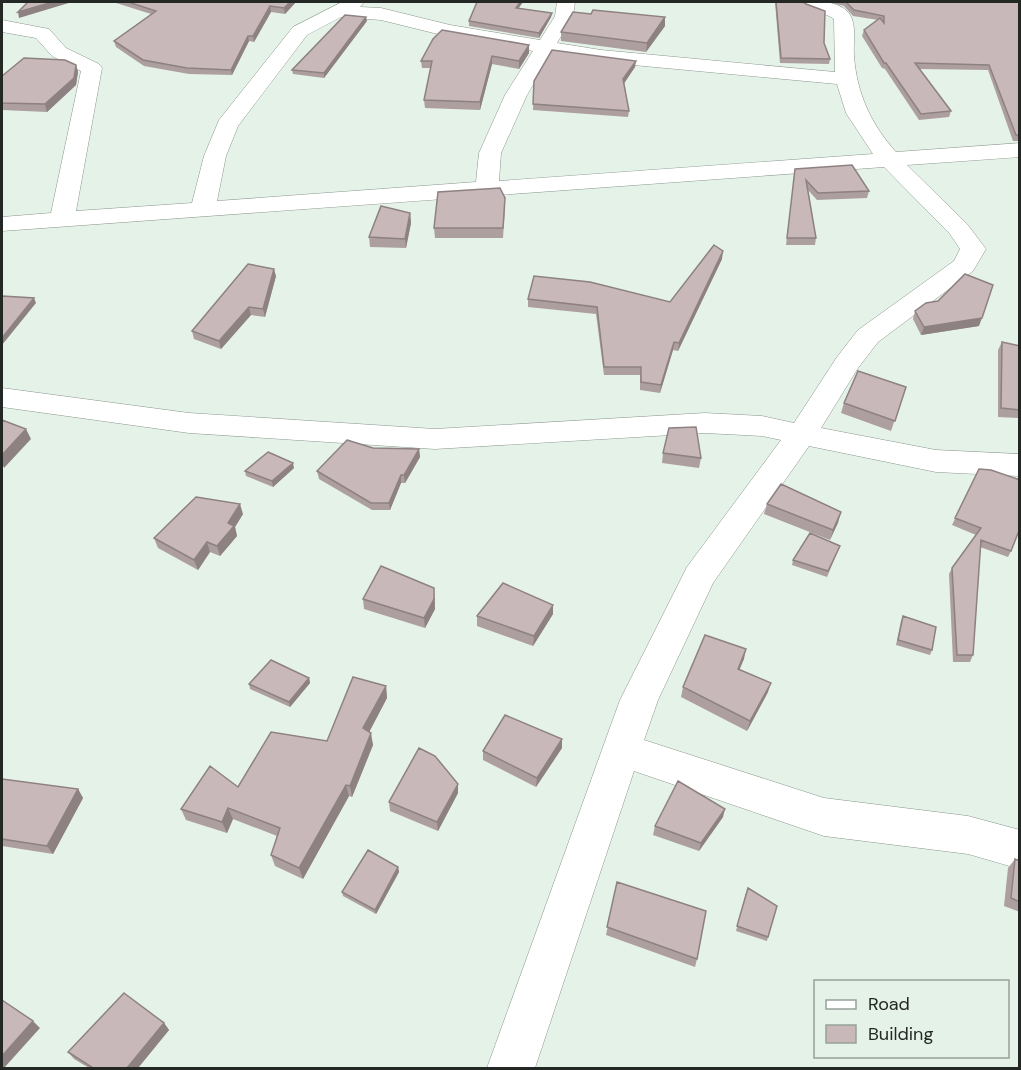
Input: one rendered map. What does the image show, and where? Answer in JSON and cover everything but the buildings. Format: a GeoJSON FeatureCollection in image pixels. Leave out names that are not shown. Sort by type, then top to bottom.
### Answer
{"type":"FeatureCollection","features":[{"type":"Feature","properties":{"kind":"street"},"geometry":{"type":"LineString","coordinates":[[487,188],[490,153],[516,95],[564,16],[566,2]]}},
{"type":"Feature","properties":{"kind":"street"},"geometry":{"type":"LineString","coordinates":[[511,1068],[639,700],[699,576],[802,434],[847,363],[868,336],[964,266],[973,249],[964,232],[941,214],[870,137],[846,79],[843,19],[832,9],[808,2]]}},
{"type":"Feature","properties":{"kind":"street"},"geometry":{"type":"LineString","coordinates":[[203,209],[215,156],[227,125],[300,31],[346,6],[450,30],[601,56],[846,79]]}},
{"type":"Feature","properties":{"kind":"street"},"geometry":{"type":"LineString","coordinates":[[2,26],[42,33],[59,51],[92,68],[62,219]]}},
{"type":"Feature","properties":{"kind":"street"},"geometry":{"type":"LineString","coordinates":[[2,224],[1020,150]]}},
{"type":"Feature","properties":{"kind":"street"},"geometry":{"type":"LineString","coordinates":[[2,397],[189,423],[435,439],[705,423],[762,426],[892,454],[936,461],[1020,465]]}},
{"type":"Feature","properties":{"kind":"street"},"geometry":{"type":"LineString","coordinates":[[622,750],[824,818],[968,834],[1020,849]]}}]}
